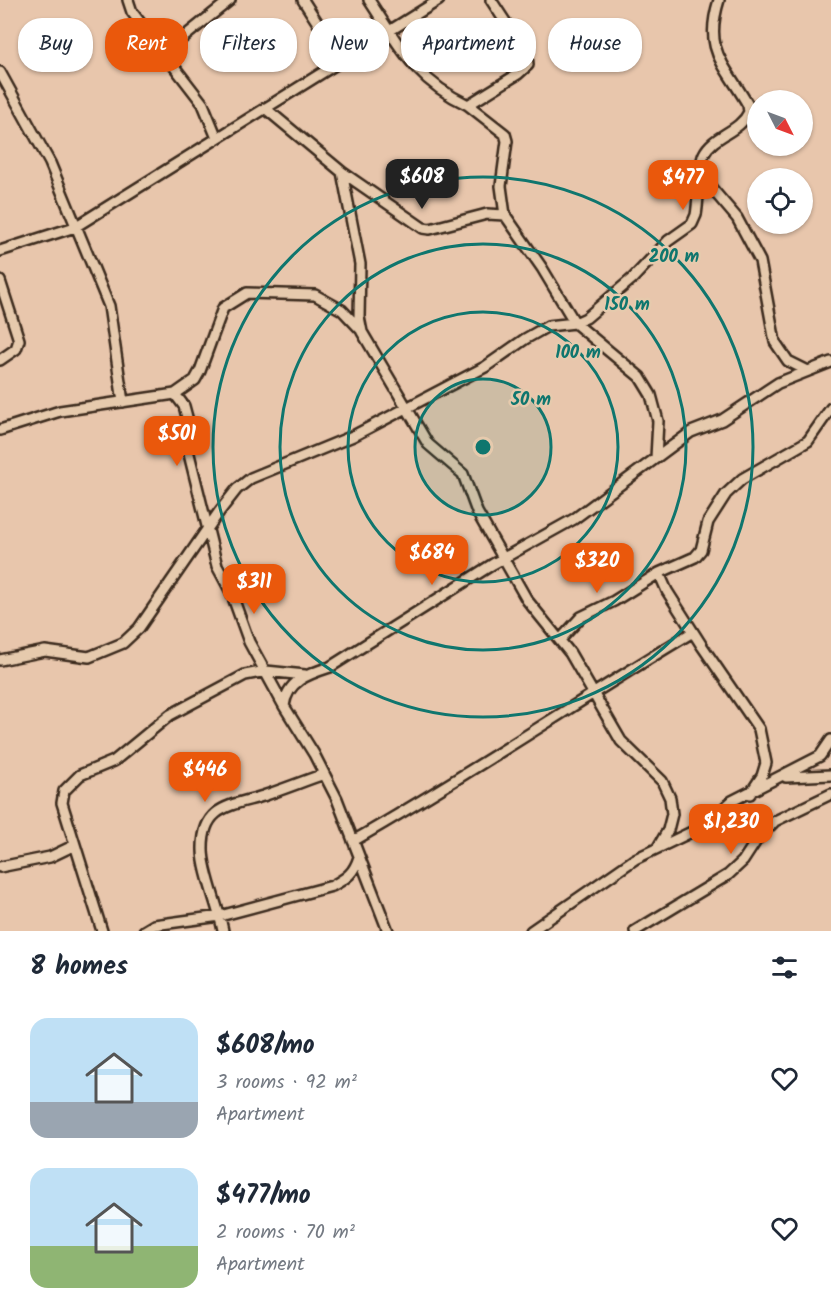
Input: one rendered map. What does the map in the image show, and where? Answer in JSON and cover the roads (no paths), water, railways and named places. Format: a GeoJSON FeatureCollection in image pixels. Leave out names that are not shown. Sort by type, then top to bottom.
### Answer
{"type":"FeatureCollection","features":[{"type":"Feature","properties":{"kind":"street"},"geometry":{"type":"LineString","coordinates":[[128,0],[137,18]]}},
{"type":"Feature","properties":{"kind":"street"},"geometry":{"type":"LineString","coordinates":[[188,34],[230,0]]}},
{"type":"Feature","properties":{"kind":"street"},"geometry":{"type":"LineString","coordinates":[[303,0],[315,18]]}},
{"type":"Feature","properties":{"kind":"street"},"geometry":{"type":"LineString","coordinates":[[369,0],[423,77],[449,96],[468,105],[506,134],[501,186],[505,215],[542,267],[575,323],[640,377],[651,395],[658,422],[656,458]]}},
{"type":"Feature","properties":{"kind":"street"},"geometry":{"type":"LineString","coordinates":[[390,31],[439,0]]}},
{"type":"Feature","properties":{"kind":"street"},"geometry":{"type":"LineString","coordinates":[[468,105],[518,74],[528,65],[527,55],[491,0]]}},
{"type":"Feature","properties":{"kind":"street"},"geometry":{"type":"LineString","coordinates":[[0,660],[45,651],[89,657],[123,643],[139,628],[237,489],[251,478],[315,454],[406,408],[484,367],[549,326],[575,323],[600,308],[668,242],[692,224],[696,215],[703,155],[737,128],[749,112],[748,105],[715,52],[712,24],[719,0]]}},
{"type":"Feature","properties":{"kind":"street"},"geometry":{"type":"LineString","coordinates":[[0,72],[50,163],[109,306],[123,402]]}},
{"type":"Feature","properties":{"kind":"street"},"geometry":{"type":"LineString","coordinates":[[179,72],[203,104],[217,138]]}},
{"type":"Feature","properties":{"kind":"street"},"geometry":{"type":"LineString","coordinates":[[0,251],[75,227],[324,72]]}},
{"type":"Feature","properties":{"kind":"street"},"geometry":{"type":"LineString","coordinates":[[265,108],[342,172],[423,228],[430,229],[486,214],[505,215]]}},
{"type":"Feature","properties":{"kind":"street"},"geometry":{"type":"LineString","coordinates":[[342,172],[360,264],[359,317],[362,332]]}},
{"type":"Feature","properties":{"kind":"street"},"geometry":{"type":"LineString","coordinates":[[701,176],[737,218],[760,261],[775,342],[788,361],[806,370]]}},
{"type":"Feature","properties":{"kind":"street"},"geometry":{"type":"LineString","coordinates":[[0,280],[19,340],[16,349],[0,360]]}},
{"type":"Feature","properties":{"kind":"street"},"geometry":{"type":"LineString","coordinates":[[0,430],[60,411],[175,394],[195,380],[223,308],[247,293],[315,295],[342,310],[362,332],[428,444],[464,474],[477,512],[527,600],[560,640],[594,691],[621,741],[656,774],[670,798],[672,814],[668,830],[658,847]]}},
{"type":"Feature","properties":{"kind":"street"},"geometry":{"type":"LineString","coordinates":[[284,706],[290,688],[305,675],[330,667],[503,558],[574,519],[691,432],[722,420],[778,383],[831,362]]}},
{"type":"Feature","properties":{"kind":"street"},"geometry":{"type":"LineString","coordinates":[[175,394],[184,406],[188,421],[187,446],[217,566],[231,592],[249,642],[324,774],[388,931]]}},
{"type":"Feature","properties":{"kind":"street"},"geometry":{"type":"LineString","coordinates":[[560,640],[581,617],[614,601],[659,573],[695,557],[701,550],[708,522],[726,494],[742,479],[808,441],[831,408]]}},
{"type":"Feature","properties":{"kind":"street"},"geometry":{"type":"LineString","coordinates":[[659,573],[667,591],[693,632],[759,729],[766,763],[762,776],[750,794]]}},
{"type":"Feature","properties":{"kind":"street"},"geometry":{"type":"LineString","coordinates":[[353,841],[420,803],[594,691],[693,632]]}},
{"type":"Feature","properties":{"kind":"street"},"geometry":{"type":"LineString","coordinates":[[102,931],[62,803],[64,791],[70,783],[80,775],[114,761],[170,715],[245,675],[266,671],[305,675]]}},
{"type":"Feature","properties":{"kind":"street"},"geometry":{"type":"LineString","coordinates":[[531,931],[610,876],[658,847],[704,826],[732,801],[750,794],[820,756],[831,740]]}},
{"type":"Feature","properties":{"kind":"street"},"geometry":{"type":"LineString","coordinates":[[224,931],[202,852],[208,821],[220,809],[231,803],[262,796],[324,774]]}},
{"type":"Feature","properties":{"kind":"street"},"geometry":{"type":"LineString","coordinates":[[783,776],[831,775]]}},
{"type":"Feature","properties":{"kind":"street"},"geometry":{"type":"LineString","coordinates":[[635,931],[733,871],[744,861],[758,838],[775,821],[831,794]]}},
{"type":"Feature","properties":{"kind":"street"},"geometry":{"type":"LineString","coordinates":[[0,867],[50,857],[75,845]]}},
{"type":"Feature","properties":{"kind":"street"},"geometry":{"type":"LineString","coordinates":[[144,931],[166,922],[197,921],[332,886],[348,878],[355,870],[359,856]]}}]}
